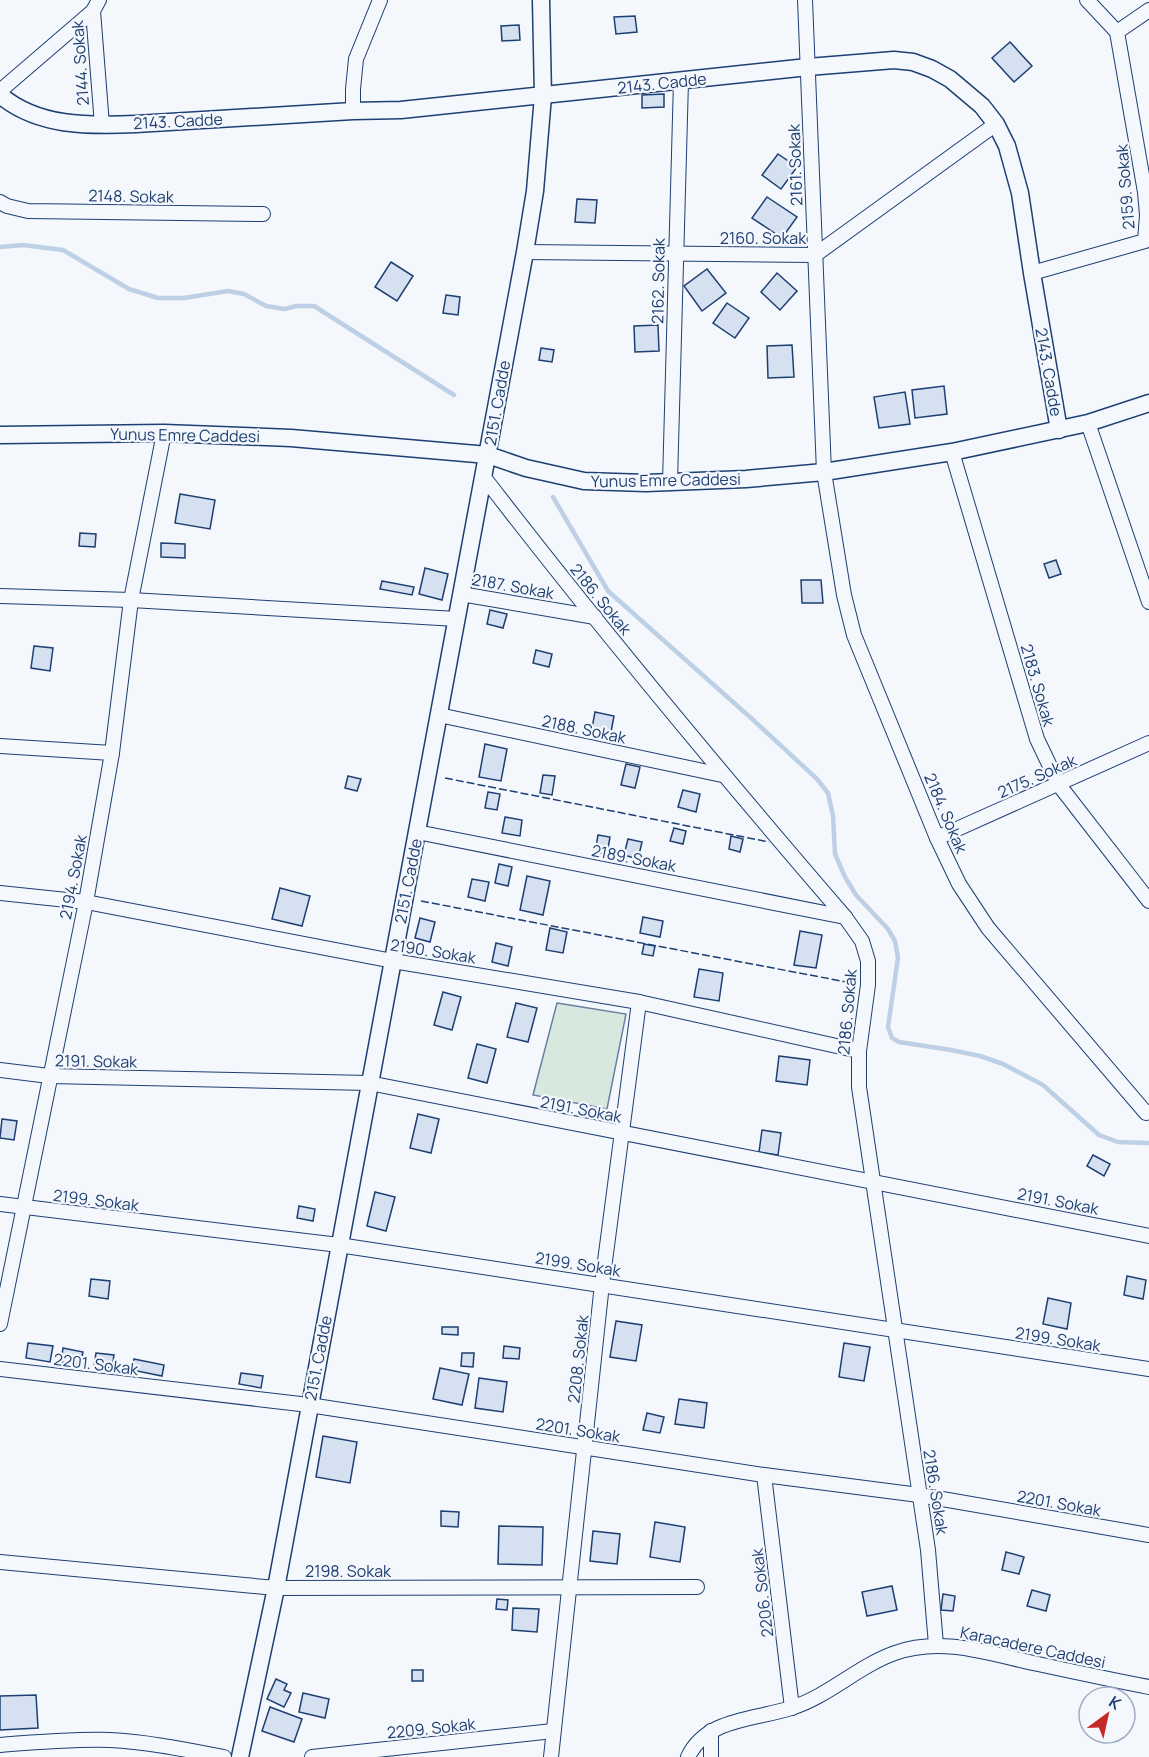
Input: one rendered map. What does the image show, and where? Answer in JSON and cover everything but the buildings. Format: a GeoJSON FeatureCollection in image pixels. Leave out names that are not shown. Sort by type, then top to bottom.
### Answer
{"type":"FeatureCollection","features":[{"type":"Feature","properties":{"kind":"street"},"geometry":{"type":"LineString","coordinates":[[353,111],[352,89],[356,59],[380,0]]}},
{"type":"Feature","properties":{"kind":"street","name":"2151. Cadde"},"geometry":{"type":"LineString","coordinates":[[240,1757],[276,1587],[525,252],[535,191],[543,96],[541,0]]}},
{"type":"Feature","properties":{"kind":"street","name":"2161. Sokak"},"geometry":{"type":"LineString","coordinates":[[805,0],[824,472]]}},
{"type":"Feature","properties":{"kind":"street"},"geometry":{"type":"LineString","coordinates":[[1087,0],[1117,32],[1149,10]]}},
{"type":"Feature","properties":{"kind":"street"},"geometry":{"type":"LineString","coordinates":[[0,93],[96,5]]}},
{"type":"Feature","properties":{"kind":"street","name":"2144. Sokak"},"geometry":{"type":"LineString","coordinates":[[96,5],[102,125]]}},
{"type":"Feature","properties":{"kind":"street","name":"2159. Sokak"},"geometry":{"type":"LineString","coordinates":[[1032,273],[1145,241],[1147,215],[1143,172],[1117,32]]}},
{"type":"Feature","properties":{"kind":"street","name":"2143. Cadde"},"geometry":{"type":"LineString","coordinates":[[0,93],[19,109],[45,120],[102,125],[411,109],[808,67],[894,60],[914,62],[950,79],[982,106],[996,124],[1007,146],[1015,168],[1059,430]]}},
{"type":"Feature","properties":{"kind":"street","name":"2162. Sokak"},"geometry":{"type":"LineString","coordinates":[[670,482],[681,81]]}},
{"type":"Feature","properties":{"kind":"street","name":"2160. Sokak"},"geometry":{"type":"LineString","coordinates":[[525,252],[815,255],[996,124]]}},
{"type":"Feature","properties":{"kind":"street","name":"2148. Sokak"},"geometry":{"type":"LineString","coordinates":[[0,202],[28,211],[263,214]]}},
{"type":"Feature","properties":{"kind":"street","name":"Yunus Emre Caddesi"},"geometry":{"type":"LineString","coordinates":[[0,435],[164,433],[291,438],[488,455],[535,471],[584,481],[670,482],[747,479],[824,472],[952,452],[1088,423],[1149,403]]}},
{"type":"Feature","properties":{"kind":"street"},"geometry":{"type":"LineString","coordinates":[[1088,423],[1145,574],[1149,602]]}},
{"type":"Feature","properties":{"kind":"street","name":"2194. Sokak"},"geometry":{"type":"LineString","coordinates":[[0,1324],[86,902],[112,753],[131,600],[164,433]]}},
{"type":"Feature","properties":{"kind":"street","name":"2183. Sokak"},"geometry":{"type":"LineString","coordinates":[[952,452],[1037,739],[1059,785],[1149,901]]}},
{"type":"Feature","properties":{"kind":"street","name":"2184. Sokak"},"geometry":{"type":"LineString","coordinates":[[824,472],[844,595],[854,635],[937,838],[959,884],[988,928],[1147,1112]]}},
{"type":"Feature","properties":{"kind":"street","name":"2186. Sokak"},"geometry":{"type":"LineString","coordinates":[[483,476],[540,551],[722,775],[845,917],[862,941],[868,961],[868,985],[859,1052],[859,1087],[931,1577],[936,1645]]}},
{"type":"Feature","properties":{"kind":"street","name":"2187. Sokak"},"geometry":{"type":"LineString","coordinates":[[461,594],[595,618]]}},
{"type":"Feature","properties":{"kind":"street"},"geometry":{"type":"LineString","coordinates":[[0,596],[131,600],[457,619]]}},
{"type":"Feature","properties":{"kind":"street","name":"2188. Sokak"},"geometry":{"type":"LineString","coordinates":[[439,715],[722,775]]}},
{"type":"Feature","properties":{"kind":"street","name":"2175. Sokak"},"geometry":{"type":"LineString","coordinates":[[937,838],[1149,743]]}},
{"type":"Feature","properties":{"kind":"street"},"geometry":{"type":"LineString","coordinates":[[0,746],[112,753]]}},
{"type":"Feature","properties":{"kind":"street","name":"2189. Sokak"},"geometry":{"type":"LineString","coordinates":[[417,832],[845,917]]}},
{"type":"Feature","properties":{"kind":"street","name":"2190. Sokak"},"geometry":{"type":"LineString","coordinates":[[0,893],[86,902],[393,961],[639,1002],[859,1052]]}},
{"type":"Feature","properties":{"kind":"street","name":"2208. Sokak"},"geometry":{"type":"LineString","coordinates":[[551,1757],[602,1284],[639,1002]]}},
{"type":"Feature","properties":{"kind":"street","name":"2191. Sokak"},"geometry":{"type":"LineString","coordinates":[[0,1070],[49,1076],[369,1083],[1149,1236]]}},
{"type":"Feature","properties":{"kind":"street","name":"2199. Sokak"},"geometry":{"type":"LineString","coordinates":[[0,1204],[339,1245],[1149,1370]]}},
{"type":"Feature","properties":{"kind":"street","name":"2201. Sokak"},"geometry":{"type":"LineString","coordinates":[[0,1370],[309,1405],[585,1448],[919,1495],[1149,1535]]}},
{"type":"Feature","properties":{"kind":"street","name":"2206. Sokak"},"geometry":{"type":"LineString","coordinates":[[764,1474],[792,1708]]}},
{"type":"Feature","properties":{"kind":"street","name":"2198. Sokak"},"geometry":{"type":"LineString","coordinates":[[0,1562],[276,1587],[697,1587]]}},
{"type":"Feature","properties":{"kind":"street","name":"Karacadere Caddesi"},"geometry":{"type":"LineString","coordinates":[[688,1757],[694,1746],[711,1731],[812,1700],[884,1657],[914,1647],[936,1645],[973,1649],[1149,1687]]}},
{"type":"Feature","properties":{"kind":"street","name":"2209. Sokak"},"geometry":{"type":"LineString","coordinates":[[312,1757],[553,1731]]}},
{"type":"Feature","properties":{"kind":"street"},"geometry":{"type":"LineString","coordinates":[[711,1731],[711,1757]]}},
{"type":"Feature","properties":{"kind":"street"},"geometry":{"type":"LineString","coordinates":[[0,1745],[54,1740],[111,1740],[146,1743],[224,1757]]}},
{"type":"Feature","properties":{"kind":"shaded area"},"geometry":{"type":"Polygon","coordinates":[[[557,1003],[626,1014],[607,1109],[533,1095],[557,1003]]]}},
{"type":"Feature","properties":{"kind":"waterway"},"geometry":{"type":"LineString","coordinates":[[0,247],[23,245],[63,250],[129,289],[158,298],[184,298],[228,291],[244,294],[266,306],[285,309],[296,306],[314,306],[454,395]]}},
{"type":"Feature","properties":{"kind":"waterway"},"geometry":{"type":"LineString","coordinates":[[553,497],[608,591],[751,718],[817,779],[828,793],[833,816],[835,854],[845,877],[856,895],[888,929],[895,941],[898,958],[888,1027],[892,1038],[899,1042],[980,1056],[1003,1064],[1043,1085],[1099,1135],[1118,1142],[1149,1143]]}},
{"type":"Feature","properties":{"kind":"fence"},"geometry":{"type":"LineString","coordinates":[[445,778],[769,842]]}},
{"type":"Feature","properties":{"kind":"fence"},"geometry":{"type":"LineString","coordinates":[[421,901],[857,984]]}}]}
